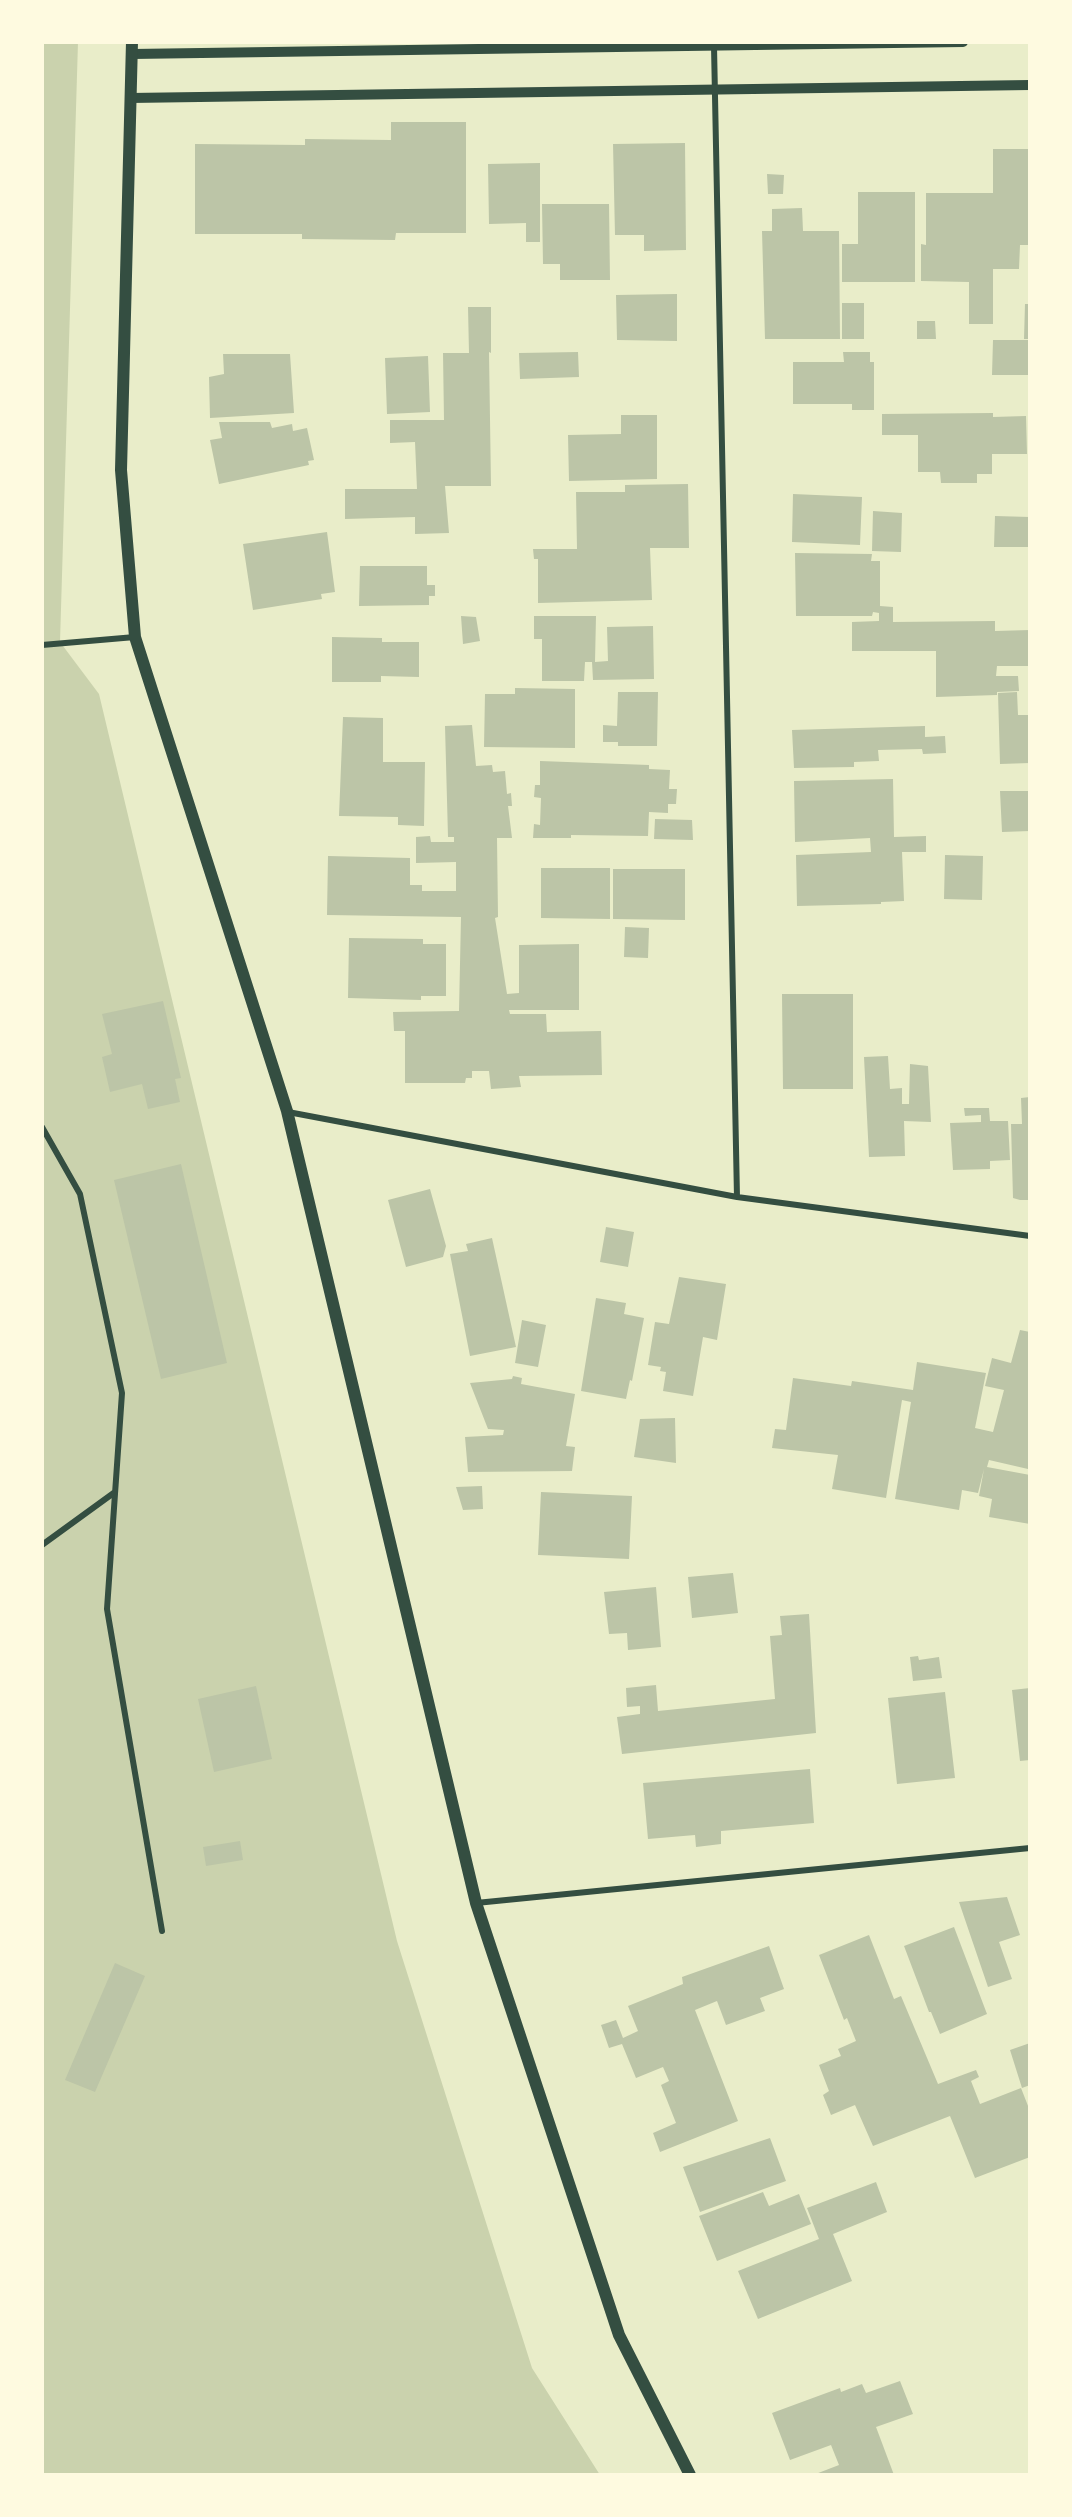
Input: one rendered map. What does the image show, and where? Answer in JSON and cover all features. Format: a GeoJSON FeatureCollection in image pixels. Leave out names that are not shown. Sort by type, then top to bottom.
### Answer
{"type":"FeatureCollection","features":[{"type":"Feature","properties":{"kind":"main road"},"geometry":{"type":"LineString","coordinates":[[132,48],[121,470],[135,637],[287,1111],[476,1903],[619,2335],[690,2475]]}},
{"type":"Feature","properties":{"kind":"street"},"geometry":{"type":"LineString","coordinates":[[132,48],[714,46],[963,42]]}},
{"type":"Feature","properties":{"kind":"street"},"geometry":{"type":"LineString","coordinates":[[714,46],[737,1197]]}},
{"type":"Feature","properties":{"kind":"street"},"geometry":{"type":"LineString","coordinates":[[130,98],[1030,85]]}},
{"type":"Feature","properties":{"kind":"street"},"geometry":{"type":"LineString","coordinates":[[42,645],[135,637]]}},
{"type":"Feature","properties":{"kind":"street"},"geometry":{"type":"LineString","coordinates":[[287,1111],[737,1197],[1030,1236]]}},
{"type":"Feature","properties":{"kind":"street"},"geometry":{"type":"LineString","coordinates":[[42,1127],[80,1194],[122,1394],[107,1609],[162,1931]]}},
{"type":"Feature","properties":{"kind":"street"},"geometry":{"type":"LineString","coordinates":[[42,1545],[115,1492]]}},
{"type":"Feature","properties":{"kind":"street"},"geometry":{"type":"LineString","coordinates":[[476,1903],[1030,1848]]}},
{"type":"Feature","properties":{"kind":"green space"},"geometry":{"type":"Polygon","coordinates":[[[42,42],[78,42],[60,642],[99,694],[397,1941],[532,2368],[600,2475],[42,2475],[42,42]]]}},
{"type":"Feature","properties":{"kind":"building"},"geometry":{"type":"Polygon","coordinates":[[[391,122],[466,122],[466,233],[396,233],[395,240],[302,239],[302,234],[195,234],[195,144],[305,145],[305,139],[391,140],[391,122]]]}},
{"type":"Feature","properties":{"kind":"building"},"geometry":{"type":"Polygon","coordinates":[[[685,143],[686,250],[644,251],[644,235],[615,235],[613,144],[685,143]]]}},
{"type":"Feature","properties":{"kind":"building"},"geometry":{"type":"Polygon","coordinates":[[[993,149],[1030,149],[1030,245],[1020,245],[1019,269],[993,269],[993,324],[969,324],[969,282],[921,281],[921,244],[926,245],[926,193],[993,193],[993,149]]]}},
{"type":"Feature","properties":{"kind":"building"},"geometry":{"type":"Polygon","coordinates":[[[540,163],[540,242],[526,242],[526,223],[489,224],[488,164],[540,163]]]}},
{"type":"Feature","properties":{"kind":"building"},"geometry":{"type":"Polygon","coordinates":[[[767,174],[784,175],[783,194],[768,194],[767,174]]]}},
{"type":"Feature","properties":{"kind":"building"},"geometry":{"type":"Polygon","coordinates":[[[858,192],[915,192],[915,282],[842,282],[842,244],[858,244],[858,192]]]}},
{"type":"Feature","properties":{"kind":"building"},"geometry":{"type":"Polygon","coordinates":[[[542,204],[609,204],[610,280],[560,280],[560,264],[543,264],[542,204]]]}},
{"type":"Feature","properties":{"kind":"building"},"geometry":{"type":"Polygon","coordinates":[[[802,208],[803,231],[839,231],[840,339],[765,339],[762,231],[772,231],[772,209],[802,208]]]}},
{"type":"Feature","properties":{"kind":"building"},"geometry":{"type":"Polygon","coordinates":[[[677,294],[677,341],[617,340],[616,295],[677,294]]]}},
{"type":"Feature","properties":{"kind":"building"},"geometry":{"type":"Polygon","coordinates":[[[842,303],[864,303],[864,339],[842,339],[842,303]]]}},
{"type":"Feature","properties":{"kind":"building"},"geometry":{"type":"Polygon","coordinates":[[[1025,304],[1030,304],[1030,339],[1024,339],[1025,304]]]}},
{"type":"Feature","properties":{"kind":"building"},"geometry":{"type":"Polygon","coordinates":[[[468,307],[491,307],[491,353],[489,352],[491,486],[445,486],[449,533],[415,534],[415,517],[345,519],[345,489],[417,489],[415,442],[390,443],[390,420],[444,420],[443,353],[469,353],[468,307]]]}},
{"type":"Feature","properties":{"kind":"building"},"geometry":{"type":"Polygon","coordinates":[[[917,321],[935,321],[936,339],[917,339],[917,321]]]}},
{"type":"Feature","properties":{"kind":"building"},"geometry":{"type":"Polygon","coordinates":[[[993,340],[1030,340],[1030,375],[992,375],[993,340]]]}},
{"type":"Feature","properties":{"kind":"building"},"geometry":{"type":"Polygon","coordinates":[[[578,352],[579,377],[520,379],[519,353],[578,352]]]}},
{"type":"Feature","properties":{"kind":"building"},"geometry":{"type":"Polygon","coordinates":[[[843,352],[870,352],[870,362],[874,362],[874,410],[852,410],[852,404],[793,404],[793,362],[844,362],[843,352]]]}},
{"type":"Feature","properties":{"kind":"building"},"geometry":{"type":"Polygon","coordinates":[[[223,354],[290,354],[294,413],[210,418],[209,377],[224,374],[223,354]]]}},
{"type":"Feature","properties":{"kind":"building"},"geometry":{"type":"Polygon","coordinates":[[[428,356],[430,412],[387,414],[385,358],[428,356]]]}},
{"type":"Feature","properties":{"kind":"building"},"geometry":{"type":"Polygon","coordinates":[[[993,413],[993,417],[1026,416],[1027,454],[992,454],[992,474],[977,474],[977,483],[941,483],[940,472],[918,472],[918,435],[882,435],[882,414],[993,413]]]}},
{"type":"Feature","properties":{"kind":"building"},"geometry":{"type":"Polygon","coordinates":[[[621,415],[657,415],[657,479],[569,481],[568,435],[621,434],[621,415]]]}},
{"type":"Feature","properties":{"kind":"building"},"geometry":{"type":"Polygon","coordinates":[[[219,422],[270,422],[272,428],[292,424],[293,431],[307,428],[314,460],[308,461],[309,465],[219,484],[210,440],[222,438],[219,422]]]}},
{"type":"Feature","properties":{"kind":"building"},"geometry":{"type":"Polygon","coordinates":[[[688,484],[689,548],[650,548],[652,600],[538,603],[538,559],[534,559],[533,549],[577,549],[576,492],[625,492],[625,485],[688,484]]]}},
{"type":"Feature","properties":{"kind":"building"},"geometry":{"type":"Polygon","coordinates":[[[793,494],[862,497],[860,545],[792,542],[793,494]]]}},
{"type":"Feature","properties":{"kind":"building"},"geometry":{"type":"Polygon","coordinates":[[[873,511],[902,513],[901,552],[872,551],[873,511]]]}},
{"type":"Feature","properties":{"kind":"building"},"geometry":{"type":"Polygon","coordinates":[[[995,516],[1030,517],[1030,547],[994,547],[995,516]]]}},
{"type":"Feature","properties":{"kind":"building"},"geometry":{"type":"Polygon","coordinates":[[[327,532],[335,592],[321,594],[322,599],[253,610],[243,544],[327,532]]]}},
{"type":"Feature","properties":{"kind":"building"},"geometry":{"type":"Polygon","coordinates":[[[795,553],[872,554],[871,561],[880,561],[880,606],[893,607],[893,622],[995,621],[995,631],[1030,630],[1030,666],[997,666],[996,676],[1018,676],[1019,691],[997,692],[997,695],[936,697],[936,651],[852,651],[852,622],[879,621],[879,613],[873,612],[872,616],[796,616],[795,553]]]}},
{"type":"Feature","properties":{"kind":"building"},"geometry":{"type":"Polygon","coordinates":[[[360,566],[427,566],[427,585],[435,585],[435,596],[429,596],[429,605],[359,606],[360,566]]]}},
{"type":"Feature","properties":{"kind":"building"},"geometry":{"type":"Polygon","coordinates":[[[461,616],[476,617],[480,641],[463,644],[461,616]]]}},
{"type":"Feature","properties":{"kind":"building"},"geometry":{"type":"Polygon","coordinates":[[[534,616],[596,616],[595,662],[608,661],[607,627],[653,626],[654,679],[593,680],[592,662],[585,662],[584,681],[542,681],[542,639],[534,639],[534,616]]]}},
{"type":"Feature","properties":{"kind":"building"},"geometry":{"type":"Polygon","coordinates":[[[332,637],[382,638],[382,642],[419,642],[419,677],[381,676],[381,682],[332,682],[332,637]]]}},
{"type":"Feature","properties":{"kind":"building"},"geometry":{"type":"Polygon","coordinates":[[[515,688],[575,689],[575,748],[484,747],[485,694],[515,694],[515,688]]]}},
{"type":"Feature","properties":{"kind":"building"},"geometry":{"type":"Polygon","coordinates":[[[618,692],[658,692],[657,746],[618,746],[618,742],[603,742],[603,725],[617,726],[618,692]]]}},
{"type":"Feature","properties":{"kind":"building"},"geometry":{"type":"Polygon","coordinates":[[[1017,692],[1018,715],[1030,715],[1030,763],[1000,764],[998,693],[1017,692]]]}},
{"type":"Feature","properties":{"kind":"building"},"geometry":{"type":"Polygon","coordinates":[[[343,717],[383,718],[383,762],[425,762],[424,826],[398,825],[398,817],[339,816],[343,717]]]}},
{"type":"Feature","properties":{"kind":"building"},"geometry":{"type":"Polygon","coordinates":[[[472,725],[476,766],[492,765],[493,772],[505,771],[507,794],[511,793],[512,806],[508,806],[512,838],[497,838],[498,917],[495,918],[507,994],[519,993],[519,945],[579,944],[579,1010],[509,1010],[510,1014],[546,1014],[547,1032],[601,1031],[602,1075],[519,1076],[521,1087],[491,1089],[489,1071],[472,1071],[472,1078],[466,1078],[465,1083],[405,1083],[405,1031],[394,1031],[393,1012],[459,1011],[461,917],[327,915],[328,856],[410,858],[410,885],[422,885],[422,891],[456,891],[456,862],[416,863],[416,837],[430,836],[431,842],[454,842],[454,837],[448,837],[445,726],[472,725]]]}},
{"type":"Feature","properties":{"kind":"building"},"geometry":{"type":"Polygon","coordinates":[[[925,726],[925,737],[945,736],[946,753],[923,754],[922,749],[878,750],[879,761],[854,762],[854,767],[794,768],[792,730],[925,726]]]}},
{"type":"Feature","properties":{"kind":"building"},"geometry":{"type":"Polygon","coordinates":[[[540,761],[649,765],[649,769],[670,770],[669,789],[677,789],[676,804],[668,804],[668,813],[649,812],[648,836],[571,835],[571,838],[533,838],[534,824],[540,825],[541,798],[534,797],[535,785],[540,785],[540,761]]]}},
{"type":"Feature","properties":{"kind":"building"},"geometry":{"type":"Polygon","coordinates":[[[893,779],[894,837],[926,836],[926,852],[902,852],[904,901],[881,902],[881,904],[797,906],[796,855],[871,852],[870,838],[795,842],[794,781],[893,779]]]}},
{"type":"Feature","properties":{"kind":"building"},"geometry":{"type":"Polygon","coordinates":[[[1000,791],[1030,791],[1030,831],[1002,832],[1000,791]]]}},
{"type":"Feature","properties":{"kind":"building"},"geometry":{"type":"Polygon","coordinates":[[[655,819],[692,820],[693,840],[654,839],[655,819]]]}},
{"type":"Feature","properties":{"kind":"building"},"geometry":{"type":"Polygon","coordinates":[[[945,855],[983,856],[982,900],[944,899],[945,855]]]}},
{"type":"Feature","properties":{"kind":"building"},"geometry":{"type":"Polygon","coordinates":[[[541,868],[610,868],[610,919],[541,918],[541,868]]]}},
{"type":"Feature","properties":{"kind":"building"},"geometry":{"type":"Polygon","coordinates":[[[613,869],[685,869],[685,920],[613,919],[613,869]]]}},
{"type":"Feature","properties":{"kind":"building"},"geometry":{"type":"Polygon","coordinates":[[[625,927],[649,928],[648,958],[624,957],[625,927]]]}},
{"type":"Feature","properties":{"kind":"building"},"geometry":{"type":"Polygon","coordinates":[[[349,938],[423,939],[423,944],[446,944],[446,996],[421,996],[421,1000],[348,998],[349,938]]]}},
{"type":"Feature","properties":{"kind":"building"},"geometry":{"type":"Polygon","coordinates":[[[782,994],[853,994],[853,1089],[783,1089],[782,994]]]}},
{"type":"Feature","properties":{"kind":"building"},"geometry":{"type":"Polygon","coordinates":[[[163,1001],[181,1078],[175,1079],[180,1102],[148,1109],[142,1084],[110,1092],[102,1057],[112,1054],[102,1014],[163,1001]]]}},
{"type":"Feature","properties":{"kind":"building"},"geometry":{"type":"Polygon","coordinates":[[[888,1056],[890,1089],[902,1088],[902,1104],[909,1104],[910,1064],[928,1066],[931,1122],[904,1121],[905,1156],[869,1157],[864,1057],[888,1056]]]}},
{"type":"Feature","properties":{"kind":"building"},"geometry":{"type":"Polygon","coordinates":[[[1030,1097],[1030,1200],[1020,1200],[1013,1198],[1011,1124],[1022,1124],[1021,1098],[1030,1097]]]}},
{"type":"Feature","properties":{"kind":"building"},"geometry":{"type":"Polygon","coordinates":[[[964,1108],[989,1108],[990,1121],[1008,1121],[1010,1160],[990,1161],[990,1169],[953,1170],[950,1123],[981,1122],[981,1115],[965,1116],[964,1108]]]}},
{"type":"Feature","properties":{"kind":"building"},"geometry":{"type":"Polygon","coordinates":[[[181,1164],[227,1363],[161,1379],[114,1180],[181,1164]]]}},
{"type":"Feature","properties":{"kind":"building"},"geometry":{"type":"Polygon","coordinates":[[[430,1189],[446,1246],[443,1257],[406,1267],[388,1200],[430,1189]]]}},
{"type":"Feature","properties":{"kind":"building"},"geometry":{"type":"Polygon","coordinates":[[[606,1227],[634,1232],[628,1267],[600,1262],[606,1227]]]}},
{"type":"Feature","properties":{"kind":"building"},"geometry":{"type":"Polygon","coordinates":[[[492,1238],[516,1347],[470,1356],[450,1254],[468,1251],[466,1244],[492,1238]]]}},
{"type":"Feature","properties":{"kind":"building"},"geometry":{"type":"Polygon","coordinates":[[[679,1277],[726,1284],[717,1340],[703,1337],[693,1396],[663,1391],[666,1372],[660,1371],[661,1367],[648,1365],[655,1322],[669,1324],[679,1277]]]}},
{"type":"Feature","properties":{"kind":"building"},"geometry":{"type":"Polygon","coordinates":[[[596,1298],[626,1303],[624,1314],[644,1318],[632,1381],[630,1380],[626,1399],[581,1391],[596,1298]]]}},
{"type":"Feature","properties":{"kind":"building"},"geometry":{"type":"Polygon","coordinates":[[[522,1320],[546,1325],[538,1367],[515,1363],[522,1320]]]}},
{"type":"Feature","properties":{"kind":"building"},"geometry":{"type":"Polygon","coordinates":[[[1020,1330],[1030,1332],[1030,1461],[1028,1469],[989,1460],[987,1467],[1030,1475],[1028,1512],[1030,1512],[1030,1524],[989,1517],[992,1499],[979,1496],[984,1469],[978,1493],[962,1490],[959,1510],[895,1499],[911,1402],[902,1400],[886,1498],[832,1489],[838,1455],[772,1448],[775,1429],[786,1430],[793,1378],[851,1386],[852,1381],[913,1390],[917,1362],[986,1373],[975,1428],[993,1432],[1004,1390],[985,1386],[992,1358],[1011,1363],[1020,1330]]]}},
{"type":"Feature","properties":{"kind":"building"},"geometry":{"type":"Polygon","coordinates":[[[513,1376],[522,1378],[521,1384],[575,1394],[566,1446],[575,1447],[572,1471],[468,1472],[465,1437],[503,1435],[504,1430],[488,1429],[470,1383],[512,1379],[513,1376]]]}},
{"type":"Feature","properties":{"kind":"building"},"geometry":{"type":"Polygon","coordinates":[[[675,1418],[676,1463],[634,1457],[640,1419],[675,1418]]]}},
{"type":"Feature","properties":{"kind":"building"},"geometry":{"type":"Polygon","coordinates":[[[482,1486],[483,1509],[463,1510],[456,1487],[482,1486]]]}},
{"type":"Feature","properties":{"kind":"building"},"geometry":{"type":"Polygon","coordinates":[[[541,1492],[632,1496],[629,1559],[538,1555],[541,1492]]]}},
{"type":"Feature","properties":{"kind":"building"},"geometry":{"type":"Polygon","coordinates":[[[733,1573],[738,1613],[692,1618],[688,1577],[733,1573]]]}},
{"type":"Feature","properties":{"kind":"building"},"geometry":{"type":"Polygon","coordinates":[[[656,1587],[661,1647],[628,1650],[627,1633],[609,1634],[604,1592],[656,1587]]]}},
{"type":"Feature","properties":{"kind":"building"},"geometry":{"type":"Polygon","coordinates":[[[809,1614],[816,1733],[622,1754],[617,1717],[640,1714],[640,1706],[627,1707],[626,1688],[656,1685],[658,1711],[775,1699],[770,1636],[782,1635],[780,1616],[809,1614]]]}},
{"type":"Feature","properties":{"kind":"building"},"geometry":{"type":"Polygon","coordinates":[[[918,1656],[919,1660],[939,1657],[942,1678],[913,1681],[910,1657],[918,1656]]]}},
{"type":"Feature","properties":{"kind":"building"},"geometry":{"type":"Polygon","coordinates":[[[256,1686],[272,1759],[214,1772],[198,1699],[256,1686]]]}},
{"type":"Feature","properties":{"kind":"building"},"geometry":{"type":"Polygon","coordinates":[[[1030,1688],[1030,1760],[1020,1761],[1012,1690],[1030,1688]]]}},
{"type":"Feature","properties":{"kind":"building"},"geometry":{"type":"Polygon","coordinates":[[[945,1692],[955,1778],[897,1784],[888,1698],[945,1692]]]}},
{"type":"Feature","properties":{"kind":"building"},"geometry":{"type":"Polygon","coordinates":[[[810,1769],[814,1823],[721,1831],[721,1844],[696,1847],[695,1835],[648,1839],[643,1783],[810,1769]]]}},
{"type":"Feature","properties":{"kind":"building"},"geometry":{"type":"Polygon","coordinates":[[[240,1841],[243,1860],[206,1866],[203,1847],[240,1841]]]}},
{"type":"Feature","properties":{"kind":"building"},"geometry":{"type":"Polygon","coordinates":[[[1007,1897],[1020,1935],[999,1942],[1012,1979],[988,1987],[959,1902],[1007,1897]]]}},
{"type":"Feature","properties":{"kind":"building"},"geometry":{"type":"Polygon","coordinates":[[[954,1927],[987,2014],[940,2034],[929,2012],[904,1946],[954,1927]]]}},
{"type":"Feature","properties":{"kind":"building"},"geometry":{"type":"Polygon","coordinates":[[[869,1935],[894,1999],[901,1996],[938,2084],[976,2070],[979,2077],[971,2081],[980,2104],[1021,2088],[1030,2111],[1030,2157],[975,2178],[950,2116],[873,2146],[855,2105],[831,2115],[823,2095],[829,2091],[819,2065],[841,2056],[838,2049],[856,2041],[847,2018],[844,2020],[819,1955],[869,1935]]]}},
{"type":"Feature","properties":{"kind":"building"},"geometry":{"type":"Polygon","coordinates":[[[769,1946],[784,1989],[760,1998],[765,2011],[726,2025],[717,2001],[695,2010],[738,2121],[660,2152],[653,2133],[676,2123],[661,2085],[669,2081],[663,2067],[636,2078],[622,2044],[609,2048],[601,2025],[616,2020],[623,2038],[638,2031],[628,2006],[683,1984],[682,1977],[769,1946]]]}},
{"type":"Feature","properties":{"kind":"building"},"geometry":{"type":"Polygon","coordinates":[[[115,1963],[145,1976],[95,2092],[65,2080],[115,1963]]]}},
{"type":"Feature","properties":{"kind":"building"},"geometry":{"type":"Polygon","coordinates":[[[1030,2043],[1030,2085],[1022,2088],[1010,2050],[1030,2043]]]}},
{"type":"Feature","properties":{"kind":"building"},"geometry":{"type":"Polygon","coordinates":[[[770,2138],[786,2181],[700,2212],[683,2167],[770,2138]]]}},
{"type":"Feature","properties":{"kind":"building"},"geometry":{"type":"Polygon","coordinates":[[[876,2182],[887,2212],[833,2234],[852,2281],[758,2319],[738,2271],[819,2239],[807,2208],[876,2182]]]}},
{"type":"Feature","properties":{"kind":"building"},"geometry":{"type":"Polygon","coordinates":[[[763,2192],[769,2206],[799,2194],[811,2224],[717,2261],[699,2216],[763,2192]]]}},
{"type":"Feature","properties":{"kind":"building"},"geometry":{"type":"Polygon","coordinates":[[[900,2381],[913,2414],[876,2427],[894,2475],[813,2475],[839,2465],[831,2445],[790,2460],[772,2413],[840,2388],[841,2392],[862,2384],[866,2393],[900,2381]]]}}]}
